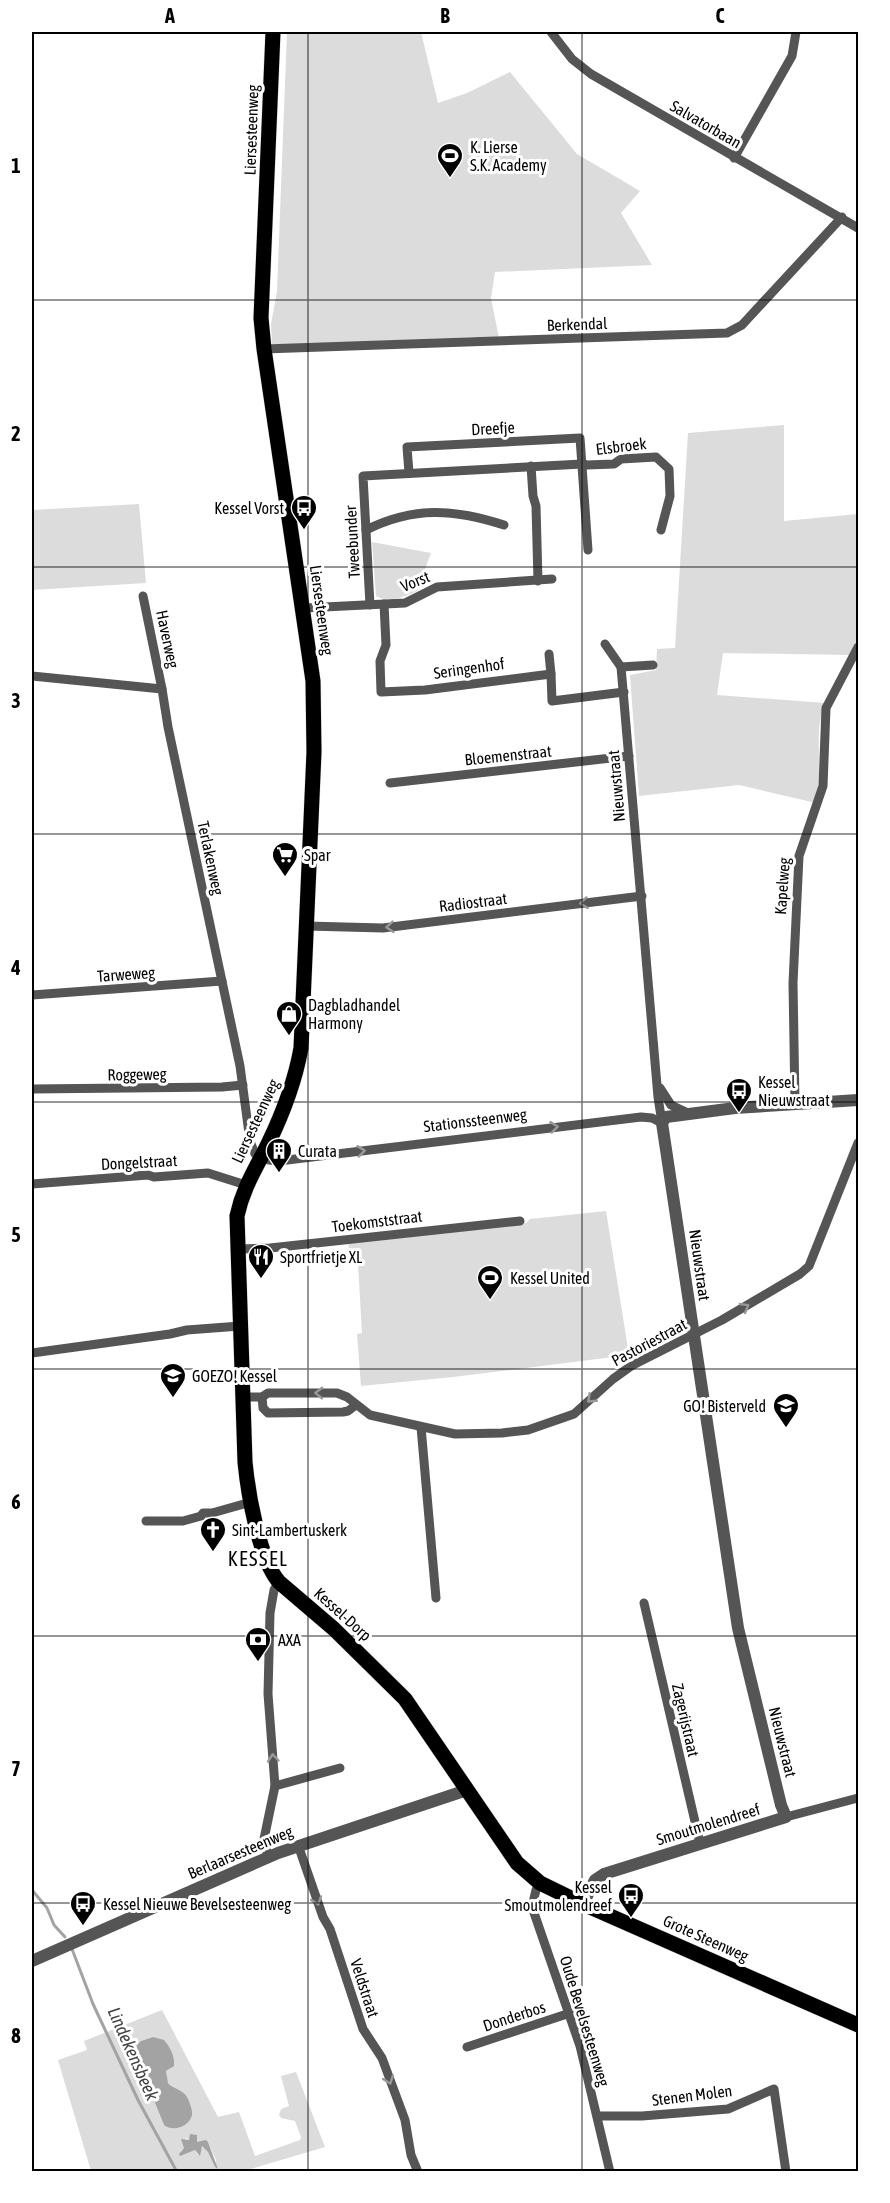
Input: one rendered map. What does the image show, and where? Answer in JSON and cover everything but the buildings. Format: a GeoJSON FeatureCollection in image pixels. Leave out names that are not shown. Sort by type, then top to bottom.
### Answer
{"type":"FeatureCollection","features":[{"type":"Feature","properties":{"kind":"main road","name":"Liersesteenweg"},"geometry":{"type":"LineString","coordinates":[[246,1185],[286,1103],[297,1070],[301,1048],[315,713],[304,608],[261,318],[273,32]]}},
{"type":"Feature","properties":{"kind":"main road","name":"Kessel-Dorp"},"geometry":{"type":"LineString","coordinates":[[246,1185],[237,1216],[244,1462],[251,1502],[270,1567],[279,1582],[334,1629],[405,1699],[421,1719],[517,1863],[540,1883]]}},
{"type":"Feature","properties":{"kind":"main road","name":"Grote Steenweg"},"geometry":{"type":"LineString","coordinates":[[540,1883],[858,2025]]}},
{"type":"Feature","properties":{"kind":"street","name":"Salvatorbaan"},"geometry":{"type":"LineString","coordinates":[[551,32],[572,59],[591,74],[858,228]]}},
{"type":"Feature","properties":{"kind":"street"},"geometry":{"type":"LineString","coordinates":[[734,158],[792,56],[797,33]]}},
{"type":"Feature","properties":{"kind":"street","name":"Berkendal"},"geometry":{"type":"LineString","coordinates":[[264,349],[726,333],[742,325],[842,217]]}},
{"type":"Feature","properties":{"kind":"street","name":"Dreefje"},"geometry":{"type":"LineString","coordinates":[[409,473],[407,447],[580,438],[585,482],[588,549]]}},
{"type":"Feature","properties":{"kind":"street","name":"Elsbroek"},"geometry":{"type":"LineString","coordinates":[[582,464],[614,464],[621,459],[656,457],[669,469],[670,496],[661,530]]}},
{"type":"Feature","properties":{"kind":"street"},"geometry":{"type":"LineString","coordinates":[[409,473],[582,464]]}},
{"type":"Feature","properties":{"kind":"street"},"geometry":{"type":"LineString","coordinates":[[531,466],[536,506],[538,580]]}},
{"type":"Feature","properties":{"kind":"street","name":"Tweebunder"},"geometry":{"type":"LineString","coordinates":[[370,605],[363,476],[409,473]]}},
{"type":"Feature","properties":{"kind":"street"},"geometry":{"type":"LineString","coordinates":[[366,530],[386,520],[434,512],[478,517],[504,525]]}},
{"type":"Feature","properties":{"kind":"street","name":"Vorst"},"geometry":{"type":"LineString","coordinates":[[304,608],[405,603],[437,586],[552,579]]}},
{"type":"Feature","properties":{"kind":"street","name":"Haverweg"},"geometry":{"type":"LineString","coordinates":[[143,596],[162,689]]}},
{"type":"Feature","properties":{"kind":"street","name":"Seringenhof"},"geometry":{"type":"LineString","coordinates":[[384,604],[386,645],[380,661],[381,692],[425,690],[551,674]]}},
{"type":"Feature","properties":{"kind":"street"},"geometry":{"type":"LineString","coordinates":[[549,654],[552,701],[624,692],[621,668],[605,644]]}},
{"type":"Feature","properties":{"kind":"street","name":"Kapelweg"},"geometry":{"type":"LineString","coordinates":[[795,1104],[793,983],[799,856],[823,786],[826,708],[858,647]]}},
{"type":"Feature","properties":{"kind":"street"},"geometry":{"type":"LineString","coordinates":[[621,668],[653,665]]}},
{"type":"Feature","properties":{"kind":"street"},"geometry":{"type":"LineString","coordinates":[[32,676],[162,689]]}},
{"type":"Feature","properties":{"kind":"street","name":"Terlakenweg"},"geometry":{"type":"LineString","coordinates":[[162,689],[243,1085],[252,1148],[255,1154],[261,1157]]}},
{"type":"Feature","properties":{"kind":"street","name":"Nieuwstraat"},"geometry":{"type":"LineString","coordinates":[[624,692],[662,1123],[738,1628],[781,1805],[786,1817]]}},
{"type":"Feature","properties":{"kind":"street","name":"Bloemenstraat"},"geometry":{"type":"LineString","coordinates":[[390,783],[630,756]]}},
{"type":"Feature","properties":{"kind":"street","name":"Radiostraat"},"geometry":{"type":"LineString","coordinates":[[306,926],[383,928],[642,896]]}},
{"type":"Feature","properties":{"kind":"street","name":"Tarweweg"},"geometry":{"type":"LineString","coordinates":[[32,995],[222,981]]}},
{"type":"Feature","properties":{"kind":"street"},"geometry":{"type":"LineString","coordinates":[[658,1084],[671,1105],[688,1113]]}},
{"type":"Feature","properties":{"kind":"street","name":"Roggeweg"},"geometry":{"type":"LineString","coordinates":[[32,1089],[199,1088],[243,1085]]}},
{"type":"Feature","properties":{"kind":"street"},"geometry":{"type":"LineString","coordinates":[[662,1123],[666,1117],[688,1113],[858,1100]]}},
{"type":"Feature","properties":{"kind":"street","name":"Stationssteenweg"},"geometry":{"type":"LineString","coordinates":[[261,1157],[279,1161],[641,1117],[652,1118],[662,1123]]}},
{"type":"Feature","properties":{"kind":"street","name":"Pastoriestraat"},"geometry":{"type":"LineString","coordinates":[[356,1405],[370,1415],[466,1435],[528,1430],[576,1412],[631,1366],[694,1336],[800,1274],[809,1266],[858,1143]]}},
{"type":"Feature","properties":{"kind":"street","name":"Dongelstraat"},"geometry":{"type":"LineString","coordinates":[[32,1184],[148,1174],[153,1177],[208,1173],[246,1185]]}},
{"type":"Feature","properties":{"kind":"street","name":"Toekomststraat"},"geometry":{"type":"LineString","coordinates":[[237,1249],[270,1248],[520,1221]]}},
{"type":"Feature","properties":{"kind":"street"},"geometry":{"type":"LineString","coordinates":[[32,1353],[153,1337],[187,1330],[240,1326]]}},
{"type":"Feature","properties":{"kind":"street"},"geometry":{"type":"LineString","coordinates":[[242,1397],[262,1397],[267,1393],[337,1393],[347,1397],[356,1405],[348,1412],[268,1413],[263,1408],[262,1397]]}},
{"type":"Feature","properties":{"kind":"street"},"geometry":{"type":"LineString","coordinates":[[421,1426],[436,1598]]}},
{"type":"Feature","properties":{"kind":"street"},"geometry":{"type":"LineString","coordinates":[[146,1521],[183,1521],[207,1512],[212,1513],[251,1502]]}},
{"type":"Feature","properties":{"kind":"street"},"geometry":{"type":"LineString","coordinates":[[268,1856],[264,1839],[274,1786],[268,1687],[270,1613],[274,1590],[279,1582]]}},
{"type":"Feature","properties":{"kind":"street","name":"Zagerijstraat"},"geometry":{"type":"LineString","coordinates":[[644,1603],[700,1843]]}},
{"type":"Feature","properties":{"kind":"street"},"geometry":{"type":"LineString","coordinates":[[274,1786],[340,1768]]}},
{"type":"Feature","properties":{"kind":"street","name":"Berlaarsesteenweg"},"geometry":{"type":"LineString","coordinates":[[32,1961],[268,1856],[467,1790]]}},
{"type":"Feature","properties":{"kind":"street","name":"Smoutmolendreef"},"geometry":{"type":"LineString","coordinates":[[583,1904],[595,1880],[604,1874],[786,1817],[858,1798]]}},
{"type":"Feature","properties":{"kind":"street","name":"Veldstraat"},"geometry":{"type":"LineString","coordinates":[[298,1845],[323,1917],[330,1929],[363,2029],[382,2058],[405,2120],[411,2155],[418,2172]]}},
{"type":"Feature","properties":{"kind":"street","name":"Oude Bevelsesteenweg"},"geometry":{"type":"LineString","coordinates":[[540,1883],[532,1907],[570,2013],[598,2116],[610,2172]]}},
{"type":"Feature","properties":{"kind":"street","name":"Donderbos"},"geometry":{"type":"LineString","coordinates":[[467,2047],[570,2013]]}},
{"type":"Feature","properties":{"kind":"street","name":"Stenen Molen"},"geometry":{"type":"LineString","coordinates":[[598,2116],[642,2116],[728,2109],[774,2089],[786,2172]]}},
{"type":"Feature","properties":{"kind":"shaded area","name":"K. Lierse S.K. Academy"},"geometry":{"type":"Polygon","coordinates":[[[287,32],[421,32],[438,103],[467,93],[510,72],[577,154],[640,191],[621,213],[652,265],[495,272],[491,298],[499,338],[272,344],[271,324],[277,291],[287,32]]]}},
{"type":"Feature","properties":{"kind":"shaded area"},"geometry":{"type":"Polygon","coordinates":[[[784,425],[784,521],[858,514],[858,637],[850,655],[723,653],[717,695],[825,703],[819,728],[819,776],[816,803],[739,785],[639,796],[630,675],[656,670],[657,649],[675,648],[688,433],[784,425]]]}},
{"type":"Feature","properties":{"kind":"shaded area"},"geometry":{"type":"Polygon","coordinates":[[[139,504],[146,583],[32,590],[32,510],[139,504]]]}},
{"type":"Feature","properties":{"kind":"shaded area"},"geometry":{"type":"Polygon","coordinates":[[[372,542],[431,553],[417,591],[391,599],[376,596],[372,542]]]}},
{"type":"Feature","properties":{"kind":"shaded area","name":"Kessel United"},"geometry":{"type":"Polygon","coordinates":[[[606,1211],[629,1355],[361,1386],[357,1334],[362,1333],[358,1264],[350,1264],[348,1241],[526,1223],[530,1219],[606,1211]]]}},
{"type":"Feature","properties":{"kind":"shaded area"},"geometry":{"type":"Polygon","coordinates":[[[162,2010],[218,2117],[239,2112],[255,2156],[300,2140],[295,2121],[281,2118],[279,2115],[281,2109],[289,2106],[281,2076],[296,2072],[325,2147],[244,2171],[91,2171],[58,2060],[87,2050],[84,2041],[162,2010]],[[154,2037],[141,2041],[133,2047],[133,2063],[151,2093],[164,2125],[188,2104],[187,2097],[167,2082],[166,2071],[171,2068],[154,2037]],[[193,2135],[189,2140],[186,2138],[184,2148],[180,2152],[195,2150],[198,2155],[202,2146],[208,2152],[215,2167],[216,2160],[208,2142],[196,2142],[193,2135]]]}},
{"type":"Feature","properties":{"kind":"water"},"geometry":{"type":"Polygon","coordinates":[[[153,2037],[164,2040],[170,2049],[174,2066],[166,2071],[168,2083],[187,2097],[191,2106],[192,2113],[188,2123],[180,2127],[172,2128],[164,2125],[151,2093],[133,2063],[133,2047],[153,2037]]]}},
{"type":"Feature","properties":{"kind":"water"},"geometry":{"type":"Polygon","coordinates":[[[190,2134],[197,2135],[197,2142],[206,2140],[208,2142],[218,2169],[202,2146],[200,2156],[195,2150],[180,2156],[184,2148],[181,2139],[189,2140],[190,2134]]]}},
{"type":"Feature","properties":{"kind":"waterway","name":"Lindekensbeek"},"geometry":{"type":"LineString","coordinates":[[32,1890],[47,1908],[54,1925],[65,1937]]}},
{"type":"Feature","properties":{"kind":"waterway","name":"Lindekensbeek"},"geometry":{"type":"LineString","coordinates":[[72,1949],[93,2004],[138,2100],[177,2172]]}},
{"type":"Feature","properties":{"kind":"place","name":"K. Lierse S.K. Academy"},"geometry":{"type":"Point","coordinates":[450,179]}},
{"type":"Feature","properties":{"kind":"place","name":"Kessel Vorst"},"geometry":{"type":"Point","coordinates":[304,531]}},
{"type":"Feature","properties":{"kind":"place","name":"Spar"},"geometry":{"type":"Point","coordinates":[285,878]}},
{"type":"Feature","properties":{"kind":"place","name":"Dagbladhandel Harmony"},"geometry":{"type":"Point","coordinates":[289,1037]}},
{"type":"Feature","properties":{"kind":"place","name":"Kessel Nieuwstraat"},"geometry":{"type":"Point","coordinates":[739,1114]}},
{"type":"Feature","properties":{"kind":"place","name":"Curata"},"geometry":{"type":"Point","coordinates":[279,1174]}},
{"type":"Feature","properties":{"kind":"place","name":"Sportfrietje XL"},"geometry":{"type":"Point","coordinates":[261,1280]}},
{"type":"Feature","properties":{"kind":"place","name":"Kessel United"},"geometry":{"type":"Point","coordinates":[490,1301]}},
{"type":"Feature","properties":{"kind":"place","name":"GOEZO! Kessel"},"geometry":{"type":"Point","coordinates":[173,1399]}},
{"type":"Feature","properties":{"kind":"place","name":"GO! Bisterveld"},"geometry":{"type":"Point","coordinates":[786,1429]}},
{"type":"Feature","properties":{"kind":"place","name":"Sint-Lambertuskerk"},"geometry":{"type":"Point","coordinates":[213,1553]}},
{"type":"Feature","properties":{"kind":"place","name":"AXA"},"geometry":{"type":"Point","coordinates":[258,1663]}},
{"type":"Feature","properties":{"kind":"place","name":"Kessel Smoutmolendreef"},"geometry":{"type":"Point","coordinates":[631,1919]}},
{"type":"Feature","properties":{"kind":"place","name":"Kessel Nieuwe Bevelsesteenweg"},"geometry":{"type":"Point","coordinates":[83,1927]}},
{"type":"Feature","properties":{"kind":"district","name":"KESSEL"},"geometry":{"type":"Point","coordinates":[258,1559]}}]}
